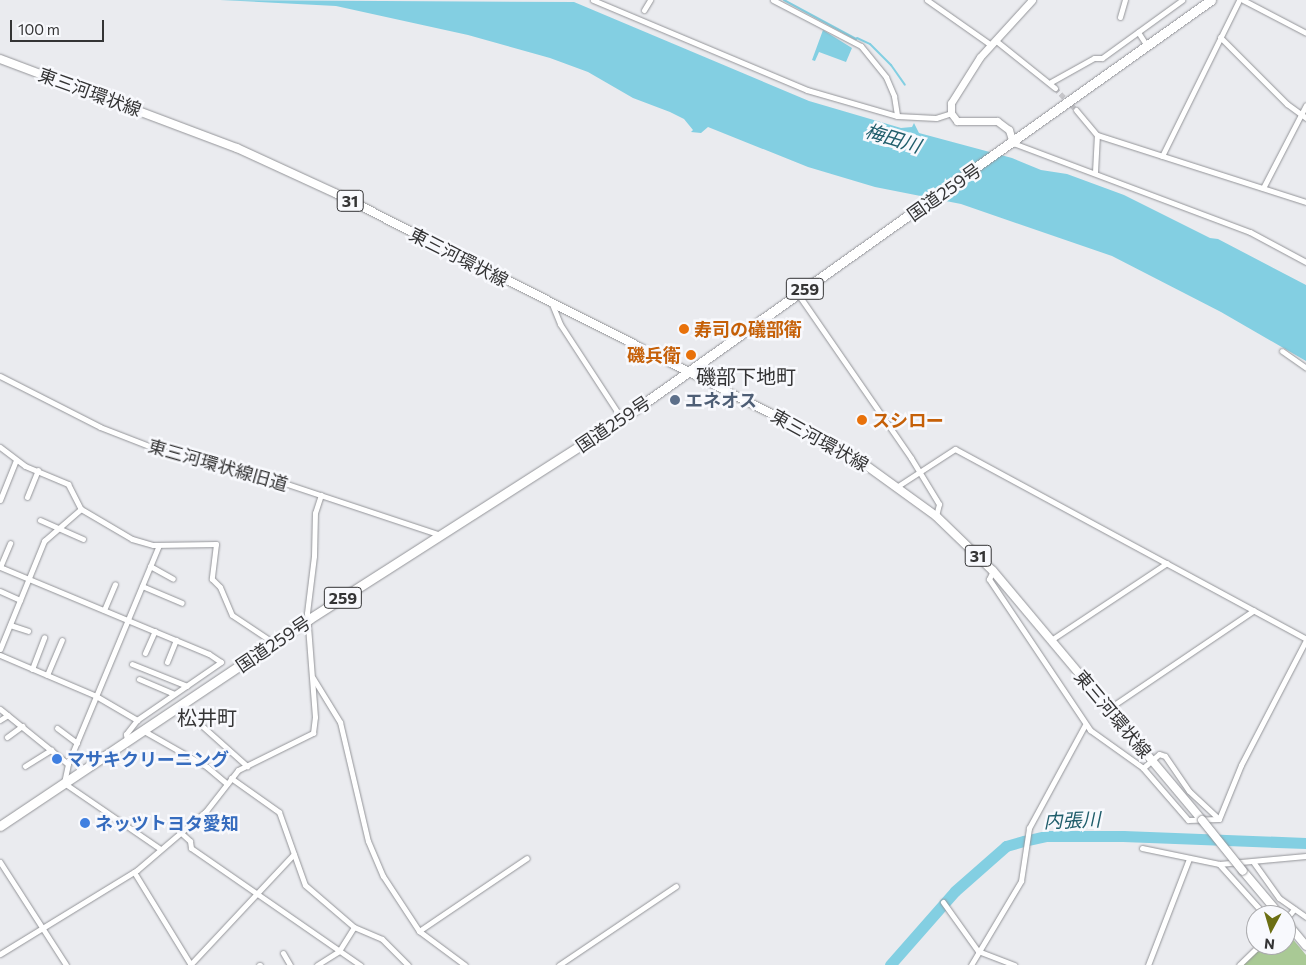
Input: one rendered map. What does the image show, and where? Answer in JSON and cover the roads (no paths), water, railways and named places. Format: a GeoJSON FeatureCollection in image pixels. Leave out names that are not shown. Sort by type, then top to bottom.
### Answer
{"type":"FeatureCollection","features":[{"type":"Feature","properties":{"kind":"highway","name":"国道259号"},"geometry":{"type":"LineString","coordinates":[[0,826],[275,645],[309,620],[443,536],[622,419],[924,207],[1211,0]]}},
{"type":"Feature","properties":{"kind":"main road","name":"東三河環状線"},"geometry":{"type":"LineString","coordinates":[[0,59],[237,148],[337,194],[849,453],[898,486],[936,516],[993,571],[1152,759],[1272,905]]}},
{"type":"Feature","properties":{"kind":"main road"},"geometry":{"type":"LineString","coordinates":[[1296,934],[1306,946]]}},
{"type":"Feature","properties":{"kind":"street"},"geometry":{"type":"LineString","coordinates":[[593,0],[807,90],[897,116],[936,118],[951,113]]}},
{"type":"Feature","properties":{"kind":"street"},"geometry":{"type":"LineString","coordinates":[[644,10],[650,0]]}},
{"type":"Feature","properties":{"kind":"street"},"geometry":{"type":"LineString","coordinates":[[773,0],[860,46],[886,77],[894,96],[897,116]]}},
{"type":"Feature","properties":{"kind":"street"},"geometry":{"type":"LineString","coordinates":[[927,0],[993,42],[1051,82],[1055,88]]}},
{"type":"Feature","properties":{"kind":"street"},"geometry":{"type":"LineString","coordinates":[[1032,0],[993,42],[956,90],[951,113],[957,121],[966,123],[997,121],[1009,130],[1013,142],[1250,232],[1306,262]]}},
{"type":"Feature","properties":{"kind":"street"},"geometry":{"type":"LineString","coordinates":[[1120,17],[1125,0]]}},
{"type":"Feature","properties":{"kind":"street"},"geometry":{"type":"LineString","coordinates":[[1051,82],[1094,58],[1102,58],[1182,0]]}},
{"type":"Feature","properties":{"kind":"street"},"geometry":{"type":"LineString","coordinates":[[1162,156],[1220,37],[1241,0],[1306,33]]}},
{"type":"Feature","properties":{"kind":"street"},"geometry":{"type":"LineString","coordinates":[[1138,32],[1147,46]]}},
{"type":"Feature","properties":{"kind":"street"},"geometry":{"type":"LineString","coordinates":[[1220,37],[1287,104],[1304,116]]}},
{"type":"Feature","properties":{"kind":"street"},"geometry":{"type":"LineString","coordinates":[[1263,188],[1304,116],[1306,104]]}},
{"type":"Feature","properties":{"kind":"street"},"geometry":{"type":"LineString","coordinates":[[1076,110],[1097,135],[1306,202]]}},
{"type":"Feature","properties":{"kind":"street"},"geometry":{"type":"LineString","coordinates":[[1095,172],[1097,135]]}},
{"type":"Feature","properties":{"kind":"street"},"geometry":{"type":"LineString","coordinates":[[798,294],[939,504],[936,516]]}},
{"type":"Feature","properties":{"kind":"street"},"geometry":{"type":"LineString","coordinates":[[552,304],[560,324],[622,419]]}},
{"type":"Feature","properties":{"kind":"street"},"geometry":{"type":"LineString","coordinates":[[1282,351],[1306,368]]}},
{"type":"Feature","properties":{"kind":"street","name":"東三河環状線旧道"},"geometry":{"type":"LineString","coordinates":[[0,376],[100,427],[162,451],[239,468],[443,536]]}},
{"type":"Feature","properties":{"kind":"street"},"geometry":{"type":"LineString","coordinates":[[0,447],[16,460],[68,484],[81,509],[132,539],[159,544],[216,544],[212,579],[220,588],[232,615],[271,638],[275,645]]}},
{"type":"Feature","properties":{"kind":"street"},"geometry":{"type":"LineString","coordinates":[[898,486],[955,449],[1306,640],[1241,765],[1219,819]]}},
{"type":"Feature","properties":{"kind":"street"},"geometry":{"type":"LineString","coordinates":[[0,500],[16,460]]}},
{"type":"Feature","properties":{"kind":"street"},"geometry":{"type":"LineString","coordinates":[[27,497],[38,470]]}},
{"type":"Feature","properties":{"kind":"street"},"geometry":{"type":"LineString","coordinates":[[0,954],[134,872],[179,831],[206,811],[231,778],[246,766],[313,734],[315,717],[308,593],[314,556],[316,513],[322,495]]}},
{"type":"Feature","properties":{"kind":"street"},"geometry":{"type":"LineString","coordinates":[[0,649],[44,541],[81,509]]}},
{"type":"Feature","properties":{"kind":"street"},"geometry":{"type":"LineString","coordinates":[[40,520],[83,539]]}},
{"type":"Feature","properties":{"kind":"street"},"geometry":{"type":"LineString","coordinates":[[10,543],[0,567],[176,640],[221,662],[137,720],[126,734],[127,742]]}},
{"type":"Feature","properties":{"kind":"street"},"geometry":{"type":"LineString","coordinates":[[159,544],[68,764],[64,783],[160,848]]}},
{"type":"Feature","properties":{"kind":"street"},"geometry":{"type":"LineString","coordinates":[[1051,640],[1167,563]]}},
{"type":"Feature","properties":{"kind":"street"},"geometry":{"type":"LineString","coordinates":[[150,566],[173,579]]}},
{"type":"Feature","properties":{"kind":"street"},"geometry":{"type":"LineString","coordinates":[[993,571],[989,579],[1086,725],[1143,768],[1188,820],[1219,819]]}},
{"type":"Feature","properties":{"kind":"street"},"geometry":{"type":"LineString","coordinates":[[104,610],[115,584]]}},
{"type":"Feature","properties":{"kind":"street"},"geometry":{"type":"LineString","coordinates":[[142,586],[182,603]]}},
{"type":"Feature","properties":{"kind":"street"},"geometry":{"type":"LineString","coordinates":[[0,591],[20,600]]}},
{"type":"Feature","properties":{"kind":"street"},"geometry":{"type":"LineString","coordinates":[[1108,709],[1254,610]]}},
{"type":"Feature","properties":{"kind":"street"},"geometry":{"type":"LineString","coordinates":[[10,625],[28,631]]}},
{"type":"Feature","properties":{"kind":"street"},"geometry":{"type":"LineString","coordinates":[[145,654],[155,631]]}},
{"type":"Feature","properties":{"kind":"street"},"geometry":{"type":"LineString","coordinates":[[32,669],[44,637]]}},
{"type":"Feature","properties":{"kind":"street"},"geometry":{"type":"LineString","coordinates":[[47,675],[62,640]]}},
{"type":"Feature","properties":{"kind":"street"},"geometry":{"type":"LineString","coordinates":[[167,662],[176,640]]}},
{"type":"Feature","properties":{"kind":"street"},"geometry":{"type":"LineString","coordinates":[[0,655],[96,696],[137,720]]}},
{"type":"Feature","properties":{"kind":"street"},"geometry":{"type":"LineString","coordinates":[[132,664],[187,686]]}},
{"type":"Feature","properties":{"kind":"street"},"geometry":{"type":"LineString","coordinates":[[312,675],[340,722],[368,840],[396,899],[419,931],[466,965]]}},
{"type":"Feature","properties":{"kind":"street"},"geometry":{"type":"LineString","coordinates":[[138,679],[175,695]]}},
{"type":"Feature","properties":{"kind":"street"},"geometry":{"type":"LineString","coordinates":[[181,707],[246,766]]}},
{"type":"Feature","properties":{"kind":"street"},"geometry":{"type":"LineString","coordinates":[[0,709],[68,764]]}},
{"type":"Feature","properties":{"kind":"street"},"geometry":{"type":"LineString","coordinates":[[0,720],[8,715]]}},
{"type":"Feature","properties":{"kind":"street"},"geometry":{"type":"LineString","coordinates":[[971,965],[978,950],[1021,881],[1028,832],[1086,725]]}},
{"type":"Feature","properties":{"kind":"street"},"geometry":{"type":"LineString","coordinates":[[7,736],[22,726]]}},
{"type":"Feature","properties":{"kind":"street"},"geometry":{"type":"LineString","coordinates":[[57,728],[77,744]]}},
{"type":"Feature","properties":{"kind":"street"},"geometry":{"type":"LineString","coordinates":[[144,731],[207,767],[227,784]]}},
{"type":"Feature","properties":{"kind":"street"},"geometry":{"type":"LineString","coordinates":[[25,766],[51,750]]}},
{"type":"Feature","properties":{"kind":"street"},"geometry":{"type":"LineString","coordinates":[[1143,768],[1159,754],[1165,756],[1189,791],[1219,819]]}},
{"type":"Feature","properties":{"kind":"street"},"geometry":{"type":"LineString","coordinates":[[231,778],[279,812],[305,885],[354,927],[382,939],[408,965]]}},
{"type":"Feature","properties":{"kind":"street"},"geometry":{"type":"LineString","coordinates":[[179,831],[190,841],[191,848],[256,895],[360,965]]}},
{"type":"Feature","properties":{"kind":"street"},"geometry":{"type":"LineString","coordinates":[[1142,848],[1219,864],[1254,863],[1306,856]]}},
{"type":"Feature","properties":{"kind":"street"},"geometry":{"type":"LineString","coordinates":[[134,872],[191,965],[294,854]]}},
{"type":"Feature","properties":{"kind":"street"},"geometry":{"type":"LineString","coordinates":[[419,931],[527,858]]}},
{"type":"Feature","properties":{"kind":"street"},"geometry":{"type":"LineString","coordinates":[[1148,965],[1189,859]]}},
{"type":"Feature","properties":{"kind":"street"},"geometry":{"type":"LineString","coordinates":[[0,862],[66,965]]}},
{"type":"Feature","properties":{"kind":"street"},"geometry":{"type":"LineString","coordinates":[[1254,863],[1264,881],[1290,905]]}},
{"type":"Feature","properties":{"kind":"street"},"geometry":{"type":"LineString","coordinates":[[1219,864],[1256,905]]}},
{"type":"Feature","properties":{"kind":"street"},"geometry":{"type":"LineString","coordinates":[[559,965],[676,886]]}},
{"type":"Feature","properties":{"kind":"street"},"geometry":{"type":"LineString","coordinates":[[943,902],[978,950],[1014,965]]}},
{"type":"Feature","properties":{"kind":"street"},"geometry":{"type":"LineString","coordinates":[[317,965],[339,951],[354,927]]}},
{"type":"Feature","properties":{"kind":"street"},"geometry":{"type":"LineString","coordinates":[[283,953],[290,965]]}},
{"type":"Feature","properties":{"kind":"street"},"geometry":{"type":"LineString","coordinates":[[1239,965],[1250,955]]}},
{"type":"Feature","properties":{"kind":"water","name":"梅田川"},"geometry":{"type":"Polygon","coordinates":[[[220,0],[574,2],[809,101],[901,128],[912,127],[914,123],[919,133],[1012,158],[1041,170],[1067,174],[1124,195],[1210,238],[1218,239],[1306,285],[1306,361],[1221,312],[1112,256],[961,204],[875,187],[808,167],[708,127],[701,133],[691,132],[693,130],[684,119],[633,98],[588,72],[550,58],[468,35],[336,6],[220,0]]]}},
{"type":"Feature","properties":{"kind":"water"},"geometry":{"type":"Polygon","coordinates":[[[823,30],[852,48],[846,62],[819,52],[815,61],[812,60],[823,30]]]}},
{"type":"Feature","properties":{"kind":"waterway"},"geometry":{"type":"LineString","coordinates":[[784,0],[856,39]]}},
{"type":"Feature","properties":{"kind":"waterway"},"geometry":{"type":"LineString","coordinates":[[857,38],[870,44],[891,65],[905,85]]}},
{"type":"Feature","properties":{"kind":"waterway","name":"内張川"},"geometry":{"type":"LineString","coordinates":[[890,965],[955,891],[1006,846],[1045,836],[1123,836],[1306,843]]}},
{"type":"Feature","properties":{"kind":"tunnel"},"geometry":{"type":"LineString","coordinates":[[1055,88],[1076,110]]}},
{"type":"Feature","properties":{"kind":"place","name":"寿司の礒部衛"},"geometry":{"type":"Point","coordinates":[684,329]}},
{"type":"Feature","properties":{"kind":"place","name":"磯兵衛"},"geometry":{"type":"Point","coordinates":[691,355]}},
{"type":"Feature","properties":{"kind":"place","name":"エネオス"},"geometry":{"type":"Point","coordinates":[675,400]}},
{"type":"Feature","properties":{"kind":"place","name":"スシロー"},"geometry":{"type":"Point","coordinates":[862,420]}},
{"type":"Feature","properties":{"kind":"place","name":"マサキクリーニング"},"geometry":{"type":"Point","coordinates":[57,759]}},
{"type":"Feature","properties":{"kind":"place","name":"ネッツトヨタ愛知"},"geometry":{"type":"Point","coordinates":[85,823]}},
{"type":"Feature","properties":{"kind":"district","name":"磯部下地町"},"geometry":{"type":"Point","coordinates":[746,376]}},
{"type":"Feature","properties":{"kind":"district","name":"松井町"},"geometry":{"type":"Point","coordinates":[207,717]}}]}
